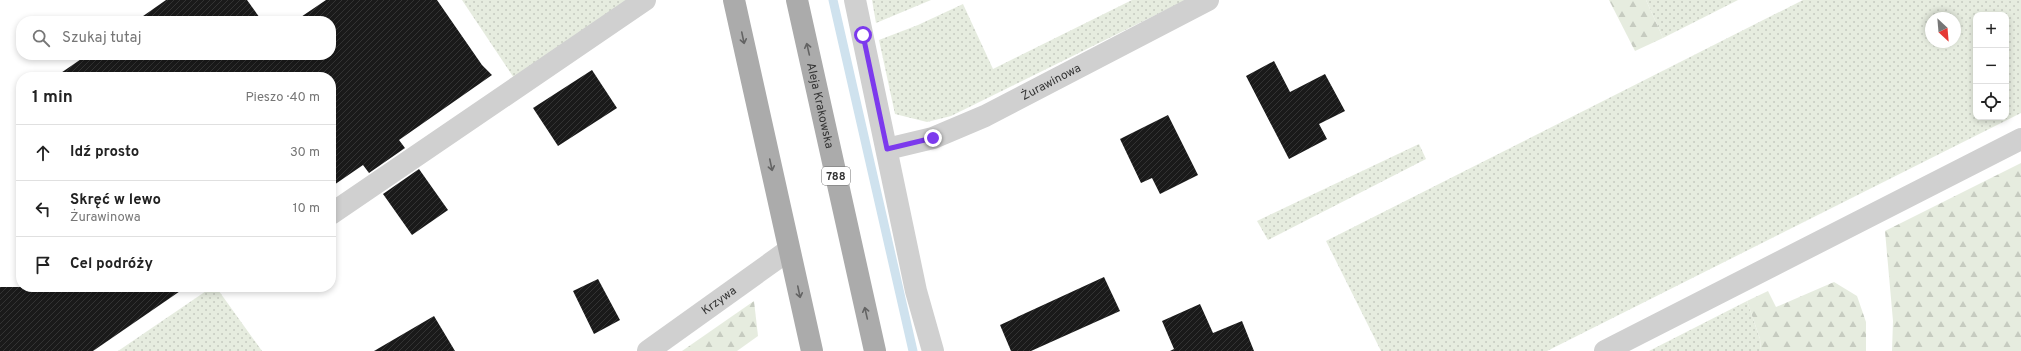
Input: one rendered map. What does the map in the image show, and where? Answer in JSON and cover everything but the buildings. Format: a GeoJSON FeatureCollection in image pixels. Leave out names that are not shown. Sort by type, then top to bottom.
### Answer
{"type":"FeatureCollection","features":[{"type":"Feature","properties":{"kind":"main road"},"geometry":{"type":"LineString","coordinates":[[734,0],[812,351]]}},
{"type":"Feature","properties":{"kind":"main road","name":"Aleja Krakowska"},"geometry":{"type":"LineString","coordinates":[[797,0],[875,351]]}},
{"type":"Feature","properties":{"kind":"street"},"geometry":{"type":"LineString","coordinates":[[336,211],[645,0]]}},
{"type":"Feature","properties":{"kind":"street"},"geometry":{"type":"LineString","coordinates":[[855,0],[916,291],[933,351]]}},
{"type":"Feature","properties":{"kind":"street","name":"Żurawinowa"},"geometry":{"type":"LineString","coordinates":[[887,149],[933,138],[985,116],[1208,0]]}},
{"type":"Feature","properties":{"kind":"street"},"geometry":{"type":"LineString","coordinates":[[1605,351],[2021,139]]}},
{"type":"Feature","properties":{"kind":"street","name":"Krzywa"},"geometry":{"type":"LineString","coordinates":[[648,351],[789,250]]}},
{"type":"Feature","properties":{"kind":"green space"},"geometry":{"type":"Polygon","coordinates":[[[462,0],[628,0],[514,78],[462,0]]]}},
{"type":"Feature","properties":{"kind":"green space"},"geometry":{"type":"Polygon","coordinates":[[[872,0],[931,0],[876,23],[872,0]]]}},
{"type":"Feature","properties":{"kind":"green space"},"geometry":{"type":"Polygon","coordinates":[[[1132,0],[1186,0],[951,116],[927,122],[895,114],[879,40],[918,25],[963,4],[993,69],[1132,0]]]}},
{"type":"Feature","properties":{"kind":"green space"},"geometry":{"type":"Polygon","coordinates":[[[1609,0],[1646,0],[1663,38],[1635,51],[1609,0]]]}},
{"type":"Feature","properties":{"kind":"green space"},"geometry":{"type":"Polygon","coordinates":[[[1646,0],[1738,0],[1663,38],[1646,0]]]}},
{"type":"Feature","properties":{"kind":"green space"},"geometry":{"type":"Polygon","coordinates":[[[1803,0],[2021,0],[2021,113],[2009,119],[2009,12],[1973,12],[1973,120],[2007,120],[1547,351],[1381,351],[1326,241],[1803,0]]]}},
{"type":"Feature","properties":{"kind":"green space"},"geometry":{"type":"Polygon","coordinates":[[[1419,144],[1426,159],[1268,240],[1257,221],[1419,144]]]}},
{"type":"Feature","properties":{"kind":"green space"},"geometry":{"type":"Polygon","coordinates":[[[2021,163],[2021,351],[1892,351],[1893,321],[1885,231],[2021,163]]]}},
{"type":"Feature","properties":{"kind":"green space"},"geometry":{"type":"Polygon","coordinates":[[[1834,282],[1857,296],[1866,322],[1866,351],[1761,351],[1760,339],[1747,301],[1768,291],[1776,307],[1834,282]]]}},
{"type":"Feature","properties":{"kind":"green space"},"geometry":{"type":"Polygon","coordinates":[[[205,292],[220,292],[262,351],[118,351],[205,292]]]}},
{"type":"Feature","properties":{"kind":"green space"},"geometry":{"type":"Polygon","coordinates":[[[754,301],[758,336],[737,351],[682,351],[754,301]]]}},
{"type":"Feature","properties":{"kind":"green space"},"geometry":{"type":"Polygon","coordinates":[[[1747,301],[1760,339],[1761,351],[1649,351],[1747,301]]]}},
{"type":"Feature","properties":{"kind":"waterway"},"geometry":{"type":"LineString","coordinates":[[833,0],[913,351]]}},
{"type":"Feature","properties":{"kind":"route"},"geometry":{"type":"LineString","coordinates":[[863,35],[887,149],[933,138]]}}]}
